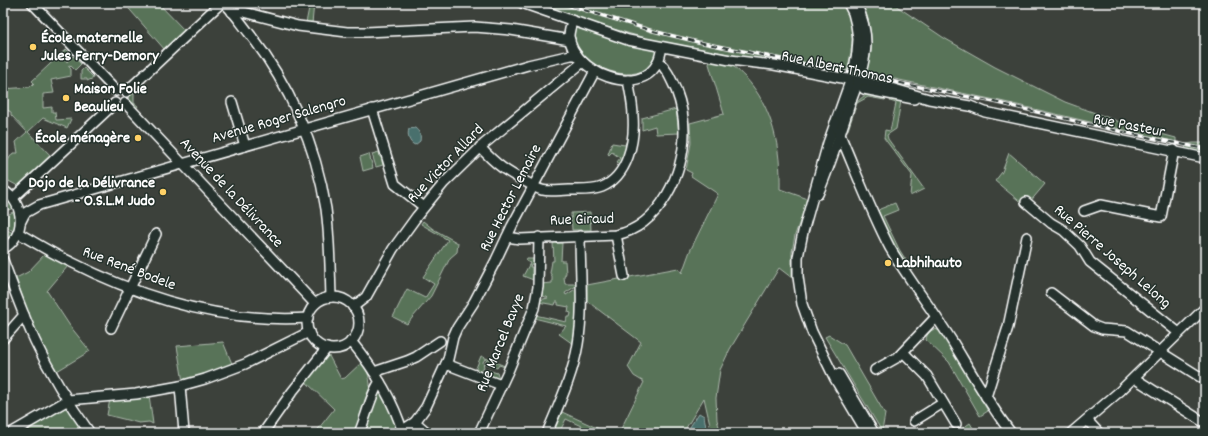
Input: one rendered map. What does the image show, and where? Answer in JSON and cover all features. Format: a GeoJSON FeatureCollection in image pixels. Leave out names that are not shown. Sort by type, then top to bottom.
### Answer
{"type":"FeatureCollection","features":[{"type":"Feature","properties":{"kind":"street"},"geometry":{"type":"LineString","coordinates":[[32,3],[121,92],[128,96],[125,103],[121,105],[115,103]]}},
{"type":"Feature","properties":{"kind":"street"},"geometry":{"type":"LineString","coordinates":[[115,103],[113,95],[121,92],[158,62],[222,3],[232,12],[261,49],[280,77],[304,129],[319,178],[326,208],[329,242],[330,297]]}},
{"type":"Feature","properties":{"kind":"street","name":"Rue Albert Thomas"},"geometry":{"type":"LineString","coordinates":[[522,3],[617,37],[662,47],[853,83],[896,89],[939,101],[970,106],[985,112],[1047,125]]}},
{"type":"Feature","properties":{"kind":"street"},"geometry":{"type":"LineString","coordinates":[[803,232],[826,176],[840,134],[853,83],[858,40],[855,20],[848,3]]}},
{"type":"Feature","properties":{"kind":"street"},"geometry":{"type":"LineString","coordinates":[[856,3],[864,24],[866,39],[865,57],[835,123],[803,232],[798,257],[798,277],[802,304],[807,319],[835,379],[867,433]]}},
{"type":"Feature","properties":{"kind":"street"},"geometry":{"type":"LineString","coordinates":[[232,12],[244,12],[298,26],[347,32],[475,27],[511,30],[571,43]]}},
{"type":"Feature","properties":{"kind":"street"},"geometry":{"type":"LineString","coordinates":[[572,21],[569,33],[571,43],[580,58],[595,71],[618,79],[628,80],[644,76],[652,70],[658,61],[662,47]]}},
{"type":"Feature","properties":{"kind":"street","name":"Avenue Roger Salengro"},"geometry":{"type":"LineString","coordinates":[[528,65],[567,51],[571,48],[571,43]]}},
{"type":"Feature","properties":{"kind":"street","name":"Avenue Roger Salengro"},"geometry":{"type":"LineString","coordinates":[[14,200],[20,205],[24,206],[39,205],[528,65],[571,55],[580,58]]}},
{"type":"Feature","properties":{"kind":"street","name":"Rue Victor Allard"},"geometry":{"type":"LineString","coordinates":[[353,307],[366,297],[393,249],[444,183],[480,148],[580,58]]}},
{"type":"Feature","properties":{"kind":"street","name":"Rue Giraud"},"geometry":{"type":"LineString","coordinates":[[507,237],[518,239],[616,235],[636,228],[655,210],[670,188],[676,175],[682,158],[684,132],[680,105],[670,77],[658,61]]}},
{"type":"Feature","properties":{"kind":"street","name":"Rue Hector Lemaire"},"geometry":{"type":"LineString","coordinates":[[401,432],[415,422],[426,407],[446,364],[457,328],[477,295],[533,186],[595,71]]}},
{"type":"Feature","properties":{"kind":"street"},"geometry":{"type":"LineString","coordinates":[[480,148],[505,170],[533,186],[545,190],[590,190],[602,188],[617,177],[628,158],[633,136],[634,116],[628,80]]}},
{"type":"Feature","properties":{"kind":"street"},"geometry":{"type":"LineString","coordinates":[[232,102],[245,146]]}},
{"type":"Feature","properties":{"kind":"street"},"geometry":{"type":"LineString","coordinates":[[14,200],[115,103]]}},
{"type":"Feature","properties":{"kind":"street","name":"Avenue de la Délivrance"},"geometry":{"type":"LineString","coordinates":[[125,103],[315,304]]}},
{"type":"Feature","properties":{"kind":"street"},"geometry":{"type":"LineString","coordinates":[[372,109],[395,184],[424,207]]}},
{"type":"Feature","properties":{"kind":"street"},"geometry":{"type":"LineString","coordinates":[[835,123],[884,235],[902,268],[936,317],[986,397],[1011,433]]}},
{"type":"Feature","properties":{"kind":"street","name":"Rue Pasteur"},"geometry":{"type":"LineString","coordinates":[[1047,125],[1174,150],[1205,158]]}},
{"type":"Feature","properties":{"kind":"street"},"geometry":{"type":"LineString","coordinates":[[1084,211],[1101,204],[1161,217],[1174,150]]}},
{"type":"Feature","properties":{"kind":"street"},"geometry":{"type":"LineString","coordinates":[[3,190],[14,200],[20,211],[21,221],[18,234],[13,242],[3,249]]}},
{"type":"Feature","properties":{"kind":"street","name":"Rue Pierre Joseph Lelong"},"geometry":{"type":"LineString","coordinates":[[1026,202],[1051,223],[1063,230],[1080,246],[1090,262],[1179,333]]}},
{"type":"Feature","properties":{"kind":"street","name":"Avenue Roger Salengro"},"geometry":{"type":"LineString","coordinates":[[21,221],[25,213],[39,205]]}},
{"type":"Feature","properties":{"kind":"street","name":"Rue René Bodele"},"geometry":{"type":"LineString","coordinates":[[18,234],[72,263],[129,288],[168,302],[213,312],[266,318],[308,318]]}},
{"type":"Feature","properties":{"kind":"street"},"geometry":{"type":"LineString","coordinates":[[111,328],[156,234]]}},
{"type":"Feature","properties":{"kind":"street"},"geometry":{"type":"LineString","coordinates":[[616,235],[624,276]]}},
{"type":"Feature","properties":{"kind":"street"},"geometry":{"type":"LineString","coordinates":[[547,433],[568,382],[579,343],[581,312],[580,236]]}},
{"type":"Feature","properties":{"kind":"street","name":"Rue Marcel Bavye"},"geometry":{"type":"LineString","coordinates":[[479,433],[534,308],[538,287],[539,237]]}},
{"type":"Feature","properties":{"kind":"street"},"geometry":{"type":"LineString","coordinates":[[986,397],[1008,327],[1027,237]]}},
{"type":"Feature","properties":{"kind":"street"},"geometry":{"type":"LineString","coordinates":[[3,260],[24,315],[45,362],[90,433]]}},
{"type":"Feature","properties":{"kind":"street"},"geometry":{"type":"LineString","coordinates":[[1051,293],[1094,326],[1102,329],[1127,331],[1205,380]]}},
{"type":"Feature","properties":{"kind":"street"},"geometry":{"type":"LineString","coordinates":[[330,297],[342,299],[353,307],[359,320],[356,335],[347,345],[338,349],[327,348],[317,344],[308,332],[308,318],[312,308],[315,304],[325,298],[330,297]]}},
{"type":"Feature","properties":{"kind":"street"},"geometry":{"type":"LineString","coordinates":[[1071,433],[1134,378],[1205,308]]}},
{"type":"Feature","properties":{"kind":"street"},"geometry":{"type":"LineString","coordinates":[[3,339],[24,315]]}},
{"type":"Feature","properties":{"kind":"street"},"geometry":{"type":"LineString","coordinates":[[875,370],[895,360],[936,317]]}},
{"type":"Feature","properties":{"kind":"street"},"geometry":{"type":"LineString","coordinates":[[807,319],[874,433]]}},
{"type":"Feature","properties":{"kind":"street"},"geometry":{"type":"LineString","coordinates":[[11,433],[68,400],[128,395],[180,386],[205,379],[245,364],[308,332]]}},
{"type":"Feature","properties":{"kind":"street"},"geometry":{"type":"LineString","coordinates":[[351,341],[380,382],[393,406],[401,432]]}},
{"type":"Feature","properties":{"kind":"street"},"geometry":{"type":"LineString","coordinates":[[374,372],[402,364],[440,342]]}},
{"type":"Feature","properties":{"kind":"street"},"geometry":{"type":"LineString","coordinates":[[263,433],[292,392],[327,348]]}},
{"type":"Feature","properties":{"kind":"street"},"geometry":{"type":"LineString","coordinates":[[903,352],[925,374],[956,424]]}},
{"type":"Feature","properties":{"kind":"street"},"geometry":{"type":"LineString","coordinates":[[446,364],[501,385]]}},
{"type":"Feature","properties":{"kind":"street"},"geometry":{"type":"LineString","coordinates":[[1134,378],[1205,422]]}},
{"type":"Feature","properties":{"kind":"street"},"geometry":{"type":"LineString","coordinates":[[359,433],[375,389],[380,382]]}},
{"type":"Feature","properties":{"kind":"street"},"geometry":{"type":"LineString","coordinates":[[180,386],[184,432]]}},
{"type":"Feature","properties":{"kind":"street"},"geometry":{"type":"LineString","coordinates":[[914,421],[943,403]]}},
{"type":"Feature","properties":{"kind":"street"},"geometry":{"type":"LineString","coordinates":[[1087,420],[1099,433]]}},
{"type":"Feature","properties":{"kind":"street"},"geometry":{"type":"LineString","coordinates":[[415,422],[428,433]]}},
{"type":"Feature","properties":{"kind":"green space"},"geometry":{"type":"Polygon","coordinates":[[[124,3],[158,3],[186,32],[165,50],[124,3]]]}},
{"type":"Feature","properties":{"kind":"green space"},"geometry":{"type":"Polygon","coordinates":[[[310,3],[314,3],[312,24],[306,23],[310,3]]]}},
{"type":"Feature","properties":{"kind":"green space"},"geometry":{"type":"Polygon","coordinates":[[[535,3],[843,3],[852,30],[850,57],[846,76],[648,39],[600,25],[535,3]]]}},
{"type":"Feature","properties":{"kind":"green space"},"geometry":{"type":"Polygon","coordinates":[[[861,3],[892,3],[944,38],[995,67],[1065,102],[1131,126],[1176,138],[1176,142],[1000,101],[866,73],[871,52],[871,40],[870,27],[861,3]]]}},
{"type":"Feature","properties":{"kind":"green space"},"geometry":{"type":"Polygon","coordinates":[[[575,28],[616,40],[656,49],[657,56],[652,63],[642,71],[629,74],[615,72],[600,67],[578,50],[573,39],[575,28]]]}},
{"type":"Feature","properties":{"kind":"green space"},"geometry":{"type":"Polygon","coordinates":[[[66,49],[72,55],[66,60],[67,62],[73,56],[81,64],[75,70],[70,65],[68,66],[71,69],[71,76],[51,80],[54,93],[43,94],[43,108],[52,107],[52,112],[55,112],[56,120],[71,119],[67,128],[43,118],[28,132],[52,157],[20,187],[3,178],[3,167],[13,153],[18,153],[16,142],[27,132],[11,115],[11,112],[3,108],[3,89],[30,87],[34,83],[32,81],[66,49]]]}},
{"type":"Feature","properties":{"kind":"green space"},"geometry":{"type":"Polygon","coordinates":[[[710,61],[735,68],[755,89],[769,115],[777,144],[780,189],[808,199],[795,235],[792,252],[792,278],[779,268],[730,349],[720,370],[716,398],[717,420],[721,433],[712,433],[704,398],[683,433],[619,433],[644,382],[634,376],[628,367],[641,342],[587,301],[587,285],[678,268],[682,273],[690,251],[718,194],[691,176],[692,173],[686,170],[691,143],[690,123],[724,114],[709,64],[710,61]]]}},
{"type":"Feature","properties":{"kind":"green space"},"geometry":{"type":"Polygon","coordinates":[[[84,68],[94,78],[87,81],[87,79],[81,79],[81,71],[84,68]]]}},
{"type":"Feature","properties":{"kind":"green space"},"geometry":{"type":"Polygon","coordinates":[[[136,85],[138,89],[134,92],[134,103],[138,106],[136,109],[130,103],[129,94],[136,85]]]}},
{"type":"Feature","properties":{"kind":"green space"},"geometry":{"type":"Polygon","coordinates":[[[868,94],[886,98],[885,100],[868,97],[857,103],[848,130],[846,130],[856,104],[859,100],[868,94]]]}},
{"type":"Feature","properties":{"kind":"green space"},"geometry":{"type":"Polygon","coordinates":[[[891,99],[901,101],[896,129],[887,135],[888,139],[924,189],[910,196],[912,175],[884,138],[885,130],[890,131],[896,103],[890,101],[891,99]]]}},
{"type":"Feature","properties":{"kind":"green space"},"geometry":{"type":"Polygon","coordinates":[[[676,109],[679,133],[656,134],[655,126],[642,130],[642,118],[676,109]]]}},
{"type":"Feature","properties":{"kind":"green space"},"geometry":{"type":"Polygon","coordinates":[[[627,140],[629,140],[621,165],[617,162],[620,158],[612,152],[609,155],[608,154],[612,143],[625,145],[627,140]]]}},
{"type":"Feature","properties":{"kind":"green space"},"geometry":{"type":"Polygon","coordinates":[[[1205,143],[1205,153],[1185,149],[1187,144],[1205,143]]]}},
{"type":"Feature","properties":{"kind":"green space"},"geometry":{"type":"Polygon","coordinates":[[[379,152],[380,157],[383,156],[383,165],[376,167],[372,154],[379,152]]]}},
{"type":"Feature","properties":{"kind":"green space"},"geometry":{"type":"Polygon","coordinates":[[[1009,153],[1045,184],[1029,203],[1023,204],[995,181],[1002,172],[1009,153]]]}},
{"type":"Feature","properties":{"kind":"green space"},"geometry":{"type":"Polygon","coordinates":[[[369,154],[373,168],[363,171],[360,157],[369,154]]]}},
{"type":"Feature","properties":{"kind":"green space"},"geometry":{"type":"Polygon","coordinates":[[[3,196],[14,208],[8,210],[3,208],[3,196]]]}},
{"type":"Feature","properties":{"kind":"green space"},"geometry":{"type":"Polygon","coordinates":[[[895,203],[898,210],[883,216],[899,249],[909,265],[907,266],[893,243],[878,211],[895,203]]]}},
{"type":"Feature","properties":{"kind":"green space"},"geometry":{"type":"Polygon","coordinates":[[[15,211],[16,217],[14,231],[6,227],[7,217],[15,211]]]}},
{"type":"Feature","properties":{"kind":"green space"},"geometry":{"type":"Polygon","coordinates":[[[590,212],[591,230],[572,230],[571,213],[590,212]]]}},
{"type":"Feature","properties":{"kind":"green space"},"geometry":{"type":"Polygon","coordinates":[[[423,221],[433,229],[458,243],[457,252],[450,258],[431,296],[407,324],[393,317],[407,289],[425,298],[434,284],[423,277],[448,240],[421,224],[423,221]]]}},
{"type":"Feature","properties":{"kind":"green space"},"geometry":{"type":"Polygon","coordinates":[[[5,229],[13,233],[3,243],[3,231],[5,229]]]}},
{"type":"Feature","properties":{"kind":"green space"},"geometry":{"type":"Polygon","coordinates":[[[553,243],[562,243],[561,261],[565,261],[565,284],[576,284],[576,286],[565,293],[566,295],[577,288],[577,313],[573,344],[559,334],[566,326],[534,318],[535,315],[566,322],[567,317],[570,317],[571,313],[568,312],[569,307],[558,305],[558,302],[556,302],[555,305],[538,302],[539,300],[548,298],[544,296],[539,298],[541,284],[552,283],[552,276],[550,273],[552,261],[554,261],[553,243]]]}},
{"type":"Feature","properties":{"kind":"green space"},"geometry":{"type":"Polygon","coordinates":[[[46,253],[68,266],[47,291],[70,326],[90,351],[57,371],[39,338],[16,278],[28,272],[46,253]]]}},
{"type":"Feature","properties":{"kind":"green space"},"geometry":{"type":"Polygon","coordinates":[[[527,259],[535,259],[534,264],[531,264],[530,267],[532,267],[532,274],[534,275],[536,281],[523,276],[530,263],[526,261],[527,259]]]}},
{"type":"Feature","properties":{"kind":"green space"},"geometry":{"type":"Polygon","coordinates":[[[935,329],[940,331],[988,411],[980,416],[949,362],[926,340],[929,333],[935,329]]]}},
{"type":"Feature","properties":{"kind":"green space"},"geometry":{"type":"Polygon","coordinates":[[[829,335],[845,345],[885,414],[882,431],[884,433],[883,433],[825,337],[829,335]]]}},
{"type":"Feature","properties":{"kind":"green space"},"geometry":{"type":"Polygon","coordinates":[[[223,342],[233,366],[183,382],[177,346],[223,342]]]}},
{"type":"Feature","properties":{"kind":"green space"},"geometry":{"type":"Polygon","coordinates":[[[329,356],[341,379],[345,378],[362,362],[367,371],[370,380],[369,397],[356,433],[315,433],[334,409],[304,380],[324,357],[329,356]]]}},
{"type":"Feature","properties":{"kind":"green space"},"geometry":{"type":"Polygon","coordinates":[[[481,356],[507,368],[499,365],[497,368],[485,363],[487,360],[485,359],[483,362],[484,367],[476,374],[474,373],[481,356]]]}},
{"type":"Feature","properties":{"kind":"green space"},"geometry":{"type":"Polygon","coordinates":[[[485,369],[497,372],[499,379],[478,374],[485,369]]]}},
{"type":"Feature","properties":{"kind":"green space"},"geometry":{"type":"Polygon","coordinates":[[[379,392],[394,417],[396,427],[392,433],[361,433],[377,393],[379,392]]]}},
{"type":"Feature","properties":{"kind":"green space"},"geometry":{"type":"Polygon","coordinates":[[[149,395],[153,424],[149,422],[139,423],[107,415],[110,399],[149,395]]]}},
{"type":"Feature","properties":{"kind":"green space"},"geometry":{"type":"Polygon","coordinates":[[[62,406],[68,409],[85,433],[31,433],[27,425],[62,406]]]}},
{"type":"Feature","properties":{"kind":"green space"},"geometry":{"type":"Polygon","coordinates":[[[562,412],[608,433],[596,433],[566,419],[559,433],[553,433],[562,412]]]}},
{"type":"Feature","properties":{"kind":"green space"},"geometry":{"type":"Polygon","coordinates":[[[970,423],[976,433],[956,433],[970,423]]]}},
{"type":"Feature","properties":{"kind":"water"},"geometry":{"type":"Polygon","coordinates":[[[415,128],[419,132],[420,141],[415,145],[410,141],[408,134],[409,129],[415,128]]]}},
{"type":"Feature","properties":{"kind":"water"},"geometry":{"type":"Polygon","coordinates":[[[699,413],[704,416],[707,433],[686,433],[699,413]]]}},
{"type":"Feature","properties":{"kind":"railway"},"geometry":{"type":"LineString","coordinates":[[561,3],[653,31],[698,42],[994,102],[1127,133],[1205,149]]}},
{"type":"Feature","properties":{"kind":"place","name":"École maternelle Jules Ferry-Demory"},"geometry":{"type":"Point","coordinates":[33,47]}},
{"type":"Feature","properties":{"kind":"place","name":"Maison Folie Beaulieu"},"geometry":{"type":"Point","coordinates":[66,98]}},
{"type":"Feature","properties":{"kind":"place","name":"École ménagère"},"geometry":{"type":"Point","coordinates":[138,138]}},
{"type":"Feature","properties":{"kind":"place","name":"Dojo de la Délivrance - O.S.L.M Judo"},"geometry":{"type":"Point","coordinates":[163,192]}},
{"type":"Feature","properties":{"kind":"place","name":"Labhihauto"},"geometry":{"type":"Point","coordinates":[888,263]}}]}
